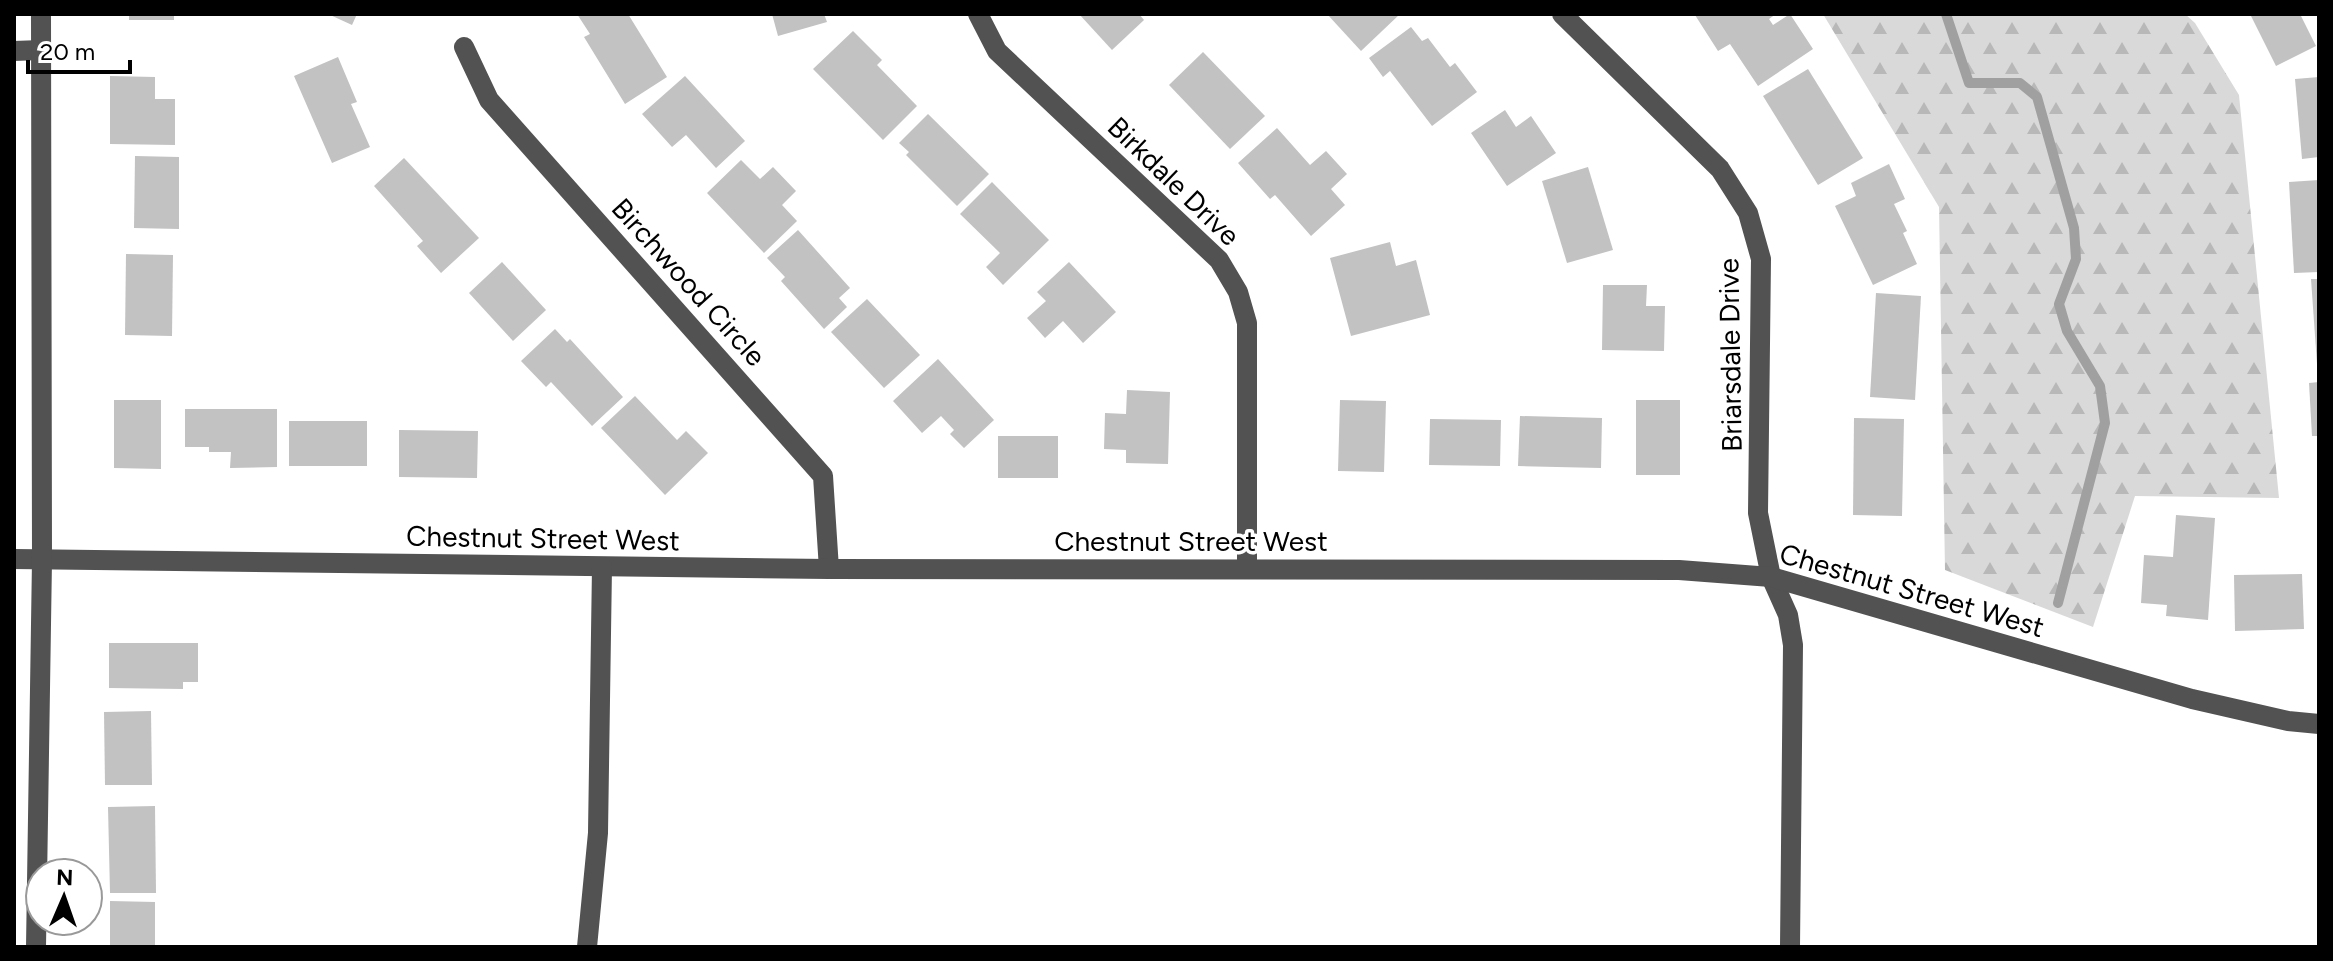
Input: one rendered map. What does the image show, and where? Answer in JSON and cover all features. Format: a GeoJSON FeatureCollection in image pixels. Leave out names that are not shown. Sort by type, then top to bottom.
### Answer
{"type":"FeatureCollection","features":[{"type":"Feature","properties":{"kind":"street"},"geometry":{"type":"LineString","coordinates":[[36,947],[42,560],[41,14]]}},
{"type":"Feature","properties":{"kind":"street","name":"Birkdale Drive"},"geometry":{"type":"LineString","coordinates":[[978,14],[997,51],[1219,260],[1238,292],[1247,323],[1247,569]]}},
{"type":"Feature","properties":{"kind":"street","name":"Briarsdale Drive"},"geometry":{"type":"LineString","coordinates":[[1562,14],[1720,169],[1748,213],[1761,259],[1758,513],[1771,577],[1788,615],[1793,645],[1790,947]]}},
{"type":"Feature","properties":{"kind":"street","name":"Birchwood Circle"},"geometry":{"type":"LineString","coordinates":[[464,47],[489,100],[823,476],[829,569]]}},
{"type":"Feature","properties":{"kind":"street"},"geometry":{"type":"LineString","coordinates":[[14,51],[41,50]]}},
{"type":"Feature","properties":{"kind":"street","name":"Chestnut Street West"},"geometry":{"type":"LineString","coordinates":[[14,559],[829,569],[1679,570],[1771,577],[2192,699],[2288,721],[2319,724]]}},
{"type":"Feature","properties":{"kind":"street"},"geometry":{"type":"LineString","coordinates":[[587,947],[598,833],[602,567]]}},
{"type":"Feature","properties":{"kind":"green space"},"geometry":{"type":"Polygon","coordinates":[[[1823,14],[2185,14],[2195,23],[2239,95],[2279,498],[2135,496],[2093,627],[1945,570],[1939,207],[1823,14]]]}},
{"type":"Feature","properties":{"kind":"building"},"geometry":{"type":"Polygon","coordinates":[[[129,14],[174,14],[174,20],[129,20],[129,14]]]}},
{"type":"Feature","properties":{"kind":"building"},"geometry":{"type":"Polygon","coordinates":[[[328,14],[357,14],[352,25],[328,14]]]}},
{"type":"Feature","properties":{"kind":"building"},"geometry":{"type":"Polygon","coordinates":[[[577,14],[628,14],[667,77],[625,104],[584,37],[590,34],[577,14]]]}},
{"type":"Feature","properties":{"kind":"building"},"geometry":{"type":"Polygon","coordinates":[[[772,14],[824,14],[827,22],[778,36],[772,14]]]}},
{"type":"Feature","properties":{"kind":"building"},"geometry":{"type":"Polygon","coordinates":[[[1079,14],[1139,14],[1144,20],[1112,50],[1079,14]]]}},
{"type":"Feature","properties":{"kind":"building"},"geometry":{"type":"Polygon","coordinates":[[[1327,14],[1400,14],[1361,51],[1327,14]]]}},
{"type":"Feature","properties":{"kind":"building"},"geometry":{"type":"Polygon","coordinates":[[[1697,14],[1776,14],[1769,19],[1773,25],[1790,14],[1813,49],[1758,86],[1730,44],[1718,51],[1697,14]]]}},
{"type":"Feature","properties":{"kind":"building"},"geometry":{"type":"Polygon","coordinates":[[[2250,14],[2300,14],[2316,46],[2276,66],[2250,14]]]}},
{"type":"Feature","properties":{"kind":"building"},"geometry":{"type":"Polygon","coordinates":[[[1411,27],[1422,41],[1428,38],[1450,67],[1455,63],[1477,92],[1432,126],[1390,71],[1383,77],[1369,58],[1411,27]]]}},
{"type":"Feature","properties":{"kind":"building"},"geometry":{"type":"Polygon","coordinates":[[[853,31],[882,60],[877,65],[917,106],[883,140],[813,69],[853,31]]]}},
{"type":"Feature","properties":{"kind":"building"},"geometry":{"type":"Polygon","coordinates":[[[1203,52],[1265,116],[1230,149],[1169,85],[1203,52]]]}},
{"type":"Feature","properties":{"kind":"building"},"geometry":{"type":"Polygon","coordinates":[[[338,57],[357,102],[351,104],[370,147],[332,163],[294,76],[338,57]]]}},
{"type":"Feature","properties":{"kind":"building"},"geometry":{"type":"Polygon","coordinates":[[[1808,69],[1863,158],[1818,185],[1763,96],[1808,69]]]}},
{"type":"Feature","properties":{"kind":"building"},"geometry":{"type":"Polygon","coordinates":[[[110,76],[155,77],[155,99],[175,99],[175,145],[110,144],[110,76]]]}},
{"type":"Feature","properties":{"kind":"building"},"geometry":{"type":"Polygon","coordinates":[[[685,76],[745,141],[716,168],[686,135],[672,147],[642,114],[685,76]]]}},
{"type":"Feature","properties":{"kind":"building"},"geometry":{"type":"Polygon","coordinates":[[[2319,77],[2319,157],[2302,159],[2295,79],[2319,77]]]}},
{"type":"Feature","properties":{"kind":"building"},"geometry":{"type":"Polygon","coordinates":[[[1505,110],[1516,127],[1531,116],[1556,153],[1507,186],[1471,133],[1505,110]]]}},
{"type":"Feature","properties":{"kind":"building"},"geometry":{"type":"Polygon","coordinates":[[[928,114],[989,174],[957,206],[906,155],[909,152],[899,143],[928,114]]]}},
{"type":"Feature","properties":{"kind":"building"},"geometry":{"type":"Polygon","coordinates":[[[1277,128],[1310,165],[1326,151],[1347,174],[1331,189],[1345,205],[1311,236],[1275,195],[1270,199],[1238,163],[1277,128]]]}},
{"type":"Feature","properties":{"kind":"building"},"geometry":{"type":"Polygon","coordinates":[[[135,156],[179,157],[179,229],[134,228],[135,156]]]}},
{"type":"Feature","properties":{"kind":"building"},"geometry":{"type":"Polygon","coordinates":[[[404,158],[479,238],[441,273],[417,246],[423,241],[374,186],[404,158]]]}},
{"type":"Feature","properties":{"kind":"building"},"geometry":{"type":"Polygon","coordinates":[[[741,160],[760,179],[773,167],[796,191],[782,205],[797,221],[764,253],[707,193],[741,160]]]}},
{"type":"Feature","properties":{"kind":"building"},"geometry":{"type":"Polygon","coordinates":[[[1889,164],[1905,199],[1894,204],[1907,231],[1903,233],[1917,264],[1873,285],[1835,206],[1856,196],[1851,183],[1889,164]]]}},
{"type":"Feature","properties":{"kind":"building"},"geometry":{"type":"Polygon","coordinates":[[[1588,167],[1613,250],[1567,263],[1542,181],[1588,167]]]}},
{"type":"Feature","properties":{"kind":"building"},"geometry":{"type":"Polygon","coordinates":[[[2319,180],[2319,272],[2294,273],[2289,182],[2319,180]]]}},
{"type":"Feature","properties":{"kind":"building"},"geometry":{"type":"Polygon","coordinates":[[[992,182],[1049,240],[1003,285],[986,267],[1000,253],[960,214],[992,182]]]}},
{"type":"Feature","properties":{"kind":"building"},"geometry":{"type":"Polygon","coordinates":[[[798,230],[850,288],[839,298],[847,307],[824,329],[781,281],[785,277],[767,258],[798,230]]]}},
{"type":"Feature","properties":{"kind":"building"},"geometry":{"type":"Polygon","coordinates":[[[1390,242],[1396,266],[1416,260],[1430,315],[1351,336],[1330,258],[1390,242]]]}},
{"type":"Feature","properties":{"kind":"building"},"geometry":{"type":"Polygon","coordinates":[[[126,254],[173,255],[172,336],[125,335],[126,254]]]}},
{"type":"Feature","properties":{"kind":"building"},"geometry":{"type":"Polygon","coordinates":[[[502,262],[546,310],[513,341],[469,293],[502,262]]]}},
{"type":"Feature","properties":{"kind":"building"},"geometry":{"type":"Polygon","coordinates":[[[1069,262],[1116,312],[1083,343],[1063,321],[1045,338],[1027,318],[1046,301],[1037,292],[1069,262]]]}},
{"type":"Feature","properties":{"kind":"building"},"geometry":{"type":"Polygon","coordinates":[[[2311,279],[2319,279],[2317,364],[2311,279]]]}},
{"type":"Feature","properties":{"kind":"building"},"geometry":{"type":"Polygon","coordinates":[[[1603,285],[1647,285],[1646,306],[1665,306],[1664,351],[1602,350],[1603,285]]]}},
{"type":"Feature","properties":{"kind":"building"},"geometry":{"type":"Polygon","coordinates":[[[1876,293],[1921,296],[1915,400],[1870,397],[1876,293]]]}},
{"type":"Feature","properties":{"kind":"building"},"geometry":{"type":"Polygon","coordinates":[[[867,299],[920,355],[884,388],[831,332],[867,299]]]}},
{"type":"Feature","properties":{"kind":"building"},"geometry":{"type":"Polygon","coordinates":[[[555,329],[567,342],[570,339],[623,397],[592,426],[551,382],[546,387],[521,361],[555,329]]]}},
{"type":"Feature","properties":{"kind":"building"},"geometry":{"type":"Polygon","coordinates":[[[938,359],[994,420],[964,448],[950,434],[954,430],[941,416],[922,433],[893,401],[938,359]]]}},
{"type":"Feature","properties":{"kind":"building"},"geometry":{"type":"Polygon","coordinates":[[[2319,382],[2319,436],[2312,436],[2309,383],[2319,382]]]}},
{"type":"Feature","properties":{"kind":"building"},"geometry":{"type":"Polygon","coordinates":[[[1127,390],[1170,392],[1168,464],[1126,463],[1126,450],[1104,449],[1105,413],[1126,414],[1127,390]]]}},
{"type":"Feature","properties":{"kind":"building"},"geometry":{"type":"Polygon","coordinates":[[[635,396],[677,440],[686,431],[708,453],[665,495],[601,428],[635,396]]]}},
{"type":"Feature","properties":{"kind":"building"},"geometry":{"type":"Polygon","coordinates":[[[114,400],[161,400],[161,469],[114,468],[114,400]]]}},
{"type":"Feature","properties":{"kind":"building"},"geometry":{"type":"Polygon","coordinates":[[[1340,400],[1386,401],[1384,472],[1338,471],[1340,400]]]}},
{"type":"Feature","properties":{"kind":"building"},"geometry":{"type":"Polygon","coordinates":[[[1636,400],[1680,400],[1680,475],[1636,475],[1636,400]]]}},
{"type":"Feature","properties":{"kind":"building"},"geometry":{"type":"Polygon","coordinates":[[[185,409],[277,409],[277,467],[230,468],[231,452],[209,452],[209,447],[185,447],[185,409]]]}},
{"type":"Feature","properties":{"kind":"building"},"geometry":{"type":"Polygon","coordinates":[[[1520,416],[1602,418],[1601,468],[1518,466],[1520,416]]]}},
{"type":"Feature","properties":{"kind":"building"},"geometry":{"type":"Polygon","coordinates":[[[1854,418],[1904,419],[1902,516],[1853,515],[1854,418]]]}},
{"type":"Feature","properties":{"kind":"building"},"geometry":{"type":"Polygon","coordinates":[[[1430,419],[1501,420],[1500,466],[1429,465],[1430,419]]]}},
{"type":"Feature","properties":{"kind":"building"},"geometry":{"type":"Polygon","coordinates":[[[289,421],[367,421],[367,466],[289,466],[289,421]]]}},
{"type":"Feature","properties":{"kind":"building"},"geometry":{"type":"Polygon","coordinates":[[[399,430],[478,431],[477,478],[399,477],[399,430]]]}},
{"type":"Feature","properties":{"kind":"building"},"geometry":{"type":"Polygon","coordinates":[[[998,436],[1058,436],[1058,478],[998,478],[998,436]]]}},
{"type":"Feature","properties":{"kind":"building"},"geometry":{"type":"Polygon","coordinates":[[[2176,515],[2215,518],[2208,620],[2166,616],[2167,605],[2141,603],[2144,555],[2173,557],[2176,515]]]}},
{"type":"Feature","properties":{"kind":"building"},"geometry":{"type":"Polygon","coordinates":[[[2302,574],[2304,629],[2235,631],[2234,575],[2302,574]]]}},
{"type":"Feature","properties":{"kind":"building"},"geometry":{"type":"Polygon","coordinates":[[[109,643],[198,643],[198,682],[183,682],[183,689],[109,688],[109,643]]]}},
{"type":"Feature","properties":{"kind":"building"},"geometry":{"type":"Polygon","coordinates":[[[151,711],[152,785],[105,785],[104,712],[151,711]]]}},
{"type":"Feature","properties":{"kind":"building"},"geometry":{"type":"Polygon","coordinates":[[[155,806],[156,893],[110,893],[108,807],[155,806]]]}},
{"type":"Feature","properties":{"kind":"building"},"geometry":{"type":"Polygon","coordinates":[[[110,901],[155,902],[155,947],[110,947],[110,901]]]}},
{"type":"Feature","properties":{"kind":"waterway"},"geometry":{"type":"LineString","coordinates":[[1946,14],[1969,83],[2020,83],[2037,97],[2074,228],[2076,259],[2059,304],[2067,331],[2100,386],[2105,423],[2058,603]]}}]}
